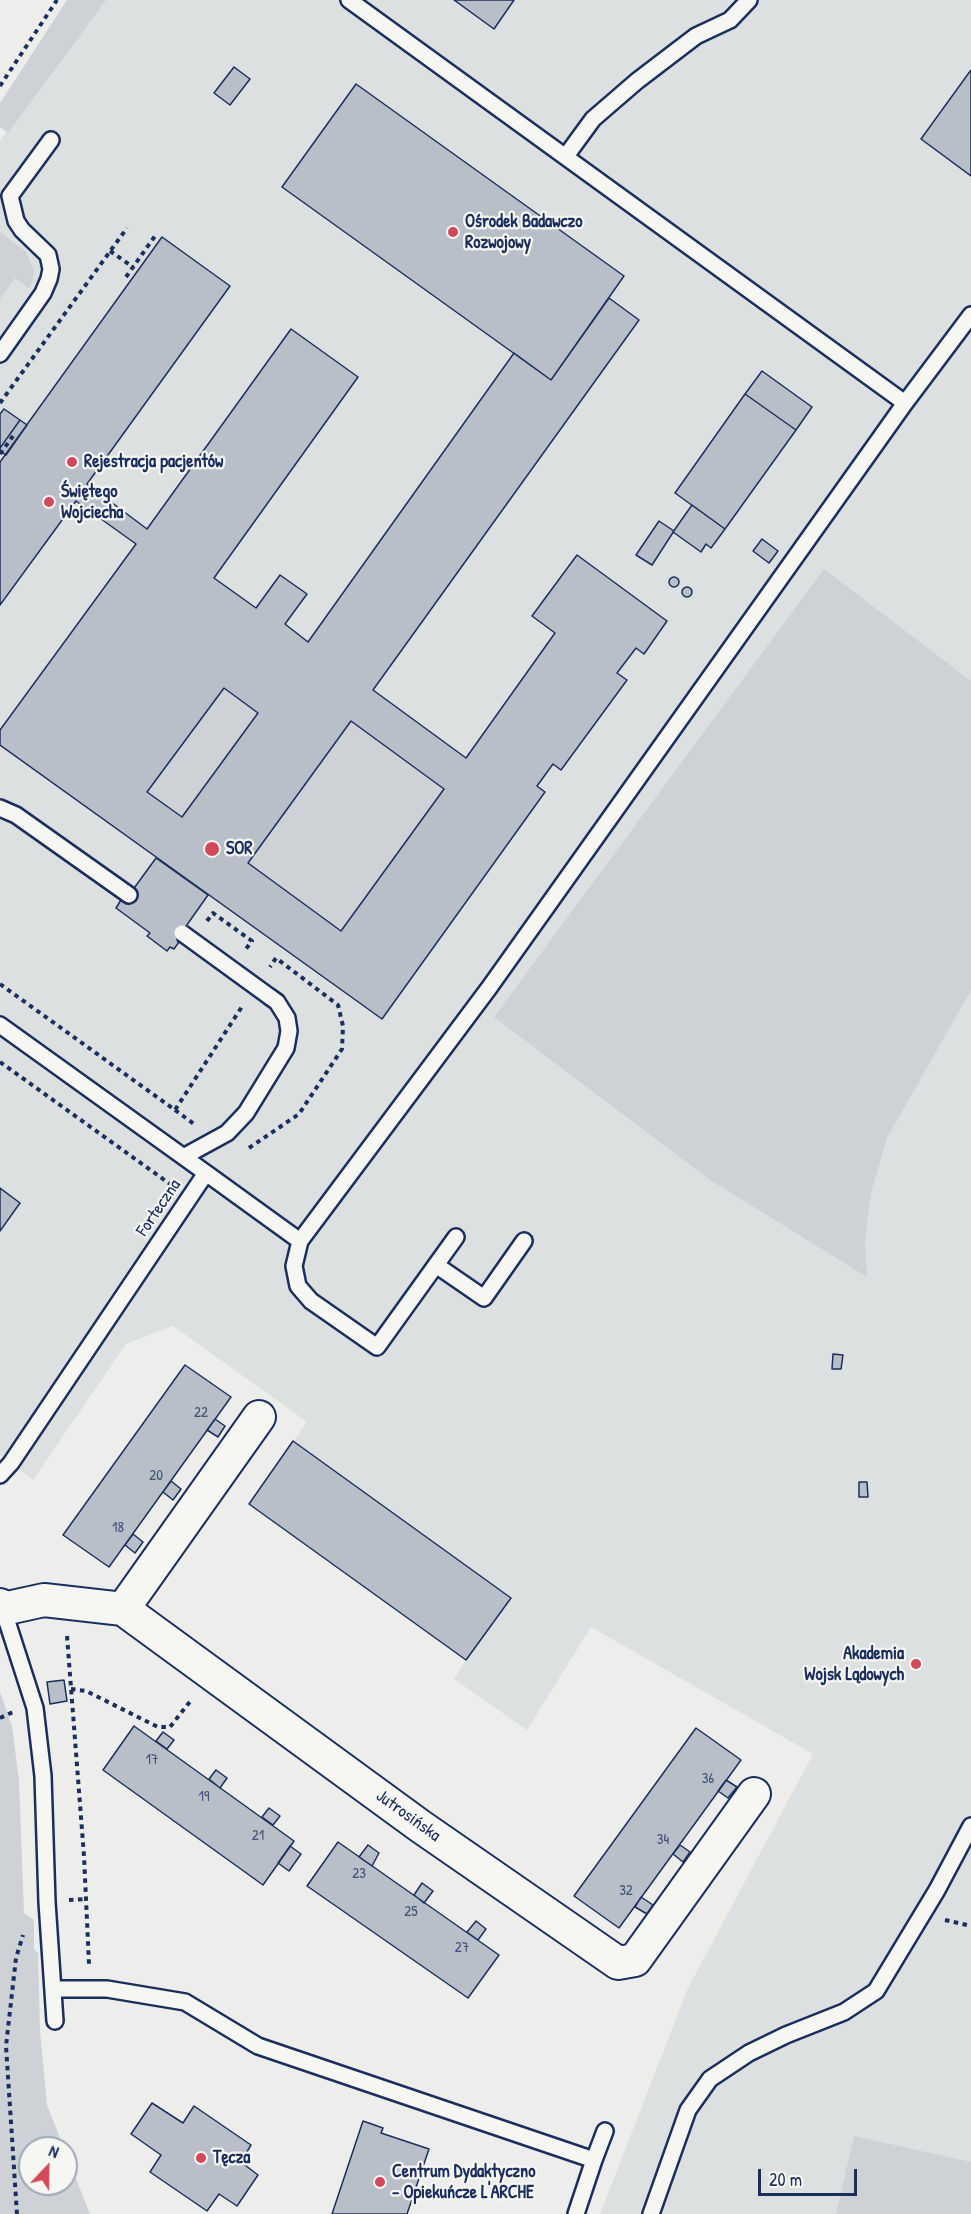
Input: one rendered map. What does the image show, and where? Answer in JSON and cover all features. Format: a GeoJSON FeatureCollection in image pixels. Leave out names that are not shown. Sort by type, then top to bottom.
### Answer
{"type":"FeatureCollection","features":[{"type":"Feature","properties":{"kind":"street"},"geometry":{"type":"LineString","coordinates":[[123,1610],[259,1417]]}},
{"type":"Feature","properties":{"kind":"street","name":"Jutrosińska"},"geometry":{"type":"LineString","coordinates":[[1,1607],[45,1600],[123,1610],[420,1826],[618,1963],[634,1960],[754,1794]]}},
{"type":"Feature","properties":{"kind":"lane"},"geometry":{"type":"LineString","coordinates":[[349,0],[905,403]]}},
{"type":"Feature","properties":{"kind":"lane"},"geometry":{"type":"LineString","coordinates":[[367,13],[376,0]]}},
{"type":"Feature","properties":{"kind":"lane"},"geometry":{"type":"LineString","coordinates":[[566,156],[593,119],[637,81],[696,36],[730,20],[749,0]]}},
{"type":"Feature","properties":{"kind":"lane"},"geometry":{"type":"LineString","coordinates":[[0,354],[43,293],[49,279],[51,269],[48,255],[16,221],[10,196],[51,140]]}},
{"type":"Feature","properties":{"kind":"lane"},"geometry":{"type":"LineString","coordinates":[[456,1237],[377,1347],[311,1301],[298,1286],[294,1266],[300,1241],[489,988],[905,403],[971,315]]}},
{"type":"Feature","properties":{"kind":"lane"},"geometry":{"type":"LineString","coordinates":[[0,808],[16,815],[129,895]]}},
{"type":"Feature","properties":{"kind":"lane"},"geometry":{"type":"LineString","coordinates":[[182,933],[270,997],[284,1010],[289,1031],[286,1048],[246,1113],[227,1133],[185,1156]]}},
{"type":"Feature","properties":{"kind":"lane","name":"Forteczna"},"geometry":{"type":"LineString","coordinates":[[0,1025],[206,1173],[11,1463],[0,1475]]}},
{"type":"Feature","properties":{"kind":"lane"},"geometry":{"type":"LineString","coordinates":[[206,1173],[300,1241]]}},
{"type":"Feature","properties":{"kind":"lane"},"geometry":{"type":"LineString","coordinates":[[436,1265],[484,1298],[524,1241]]}},
{"type":"Feature","properties":{"kind":"lane"},"geometry":{"type":"LineString","coordinates":[[1,1607],[36,1720],[43,1776],[47,1902],[55,2021]]}},
{"type":"Feature","properties":{"kind":"lane"},"geometry":{"type":"LineString","coordinates":[[651,2214],[688,2110],[710,2079],[749,2053],[786,2035],[844,2012],[876,1991],[937,1890],[971,1826]]}},
{"type":"Feature","properties":{"kind":"lane"},"geometry":{"type":"LineString","coordinates":[[54,1989],[107,1989],[185,2002],[258,2046],[594,2160]]}},
{"type":"Feature","properties":{"kind":"lane"},"geometry":{"type":"LineString","coordinates":[[576,2214],[605,2131]]}},
{"type":"Feature","properties":{"kind":"path"},"geometry":{"type":"LineString","coordinates":[[0,86],[57,0]]}},
{"type":"Feature","properties":{"kind":"path"},"geometry":{"type":"LineString","coordinates":[[0,403],[127,228]]}},
{"type":"Feature","properties":{"kind":"path"},"geometry":{"type":"LineString","coordinates":[[126,277],[155,236]]}},
{"type":"Feature","properties":{"kind":"path"},"geometry":{"type":"LineString","coordinates":[[110,250],[133,267]]}},
{"type":"Feature","properties":{"kind":"path"},"geometry":{"type":"LineString","coordinates":[[0,454],[13,436]]}},
{"type":"Feature","properties":{"kind":"path"},"geometry":{"type":"LineString","coordinates":[[213,913],[252,941],[242,953]]}},
{"type":"Feature","properties":{"kind":"path"},"geometry":{"type":"LineString","coordinates":[[0,984],[175,1110],[241,1008]]}},
{"type":"Feature","properties":{"kind":"path"},"geometry":{"type":"LineString","coordinates":[[0,1062],[189,1198]]}},
{"type":"Feature","properties":{"kind":"path"},"geometry":{"type":"LineString","coordinates":[[67,1636],[84,1856],[91,1989]]}},
{"type":"Feature","properties":{"kind":"path"},"geometry":{"type":"LineString","coordinates":[[71,1689],[86,1691],[158,1727],[170,1727],[211,1672]]}},
{"type":"Feature","properties":{"kind":"path"},"geometry":{"type":"LineString","coordinates":[[0,1718],[14,1712]]}},
{"type":"Feature","properties":{"kind":"path"},"geometry":{"type":"LineString","coordinates":[[17,2214],[6,2046],[16,1958],[24,1931]]}},
{"type":"Feature","properties":{"kind":"shaded area"},"geometry":{"type":"Polygon","coordinates":[[[67,0],[106,0],[8,133],[0,127],[0,103],[67,0]]]}},
{"type":"Feature","properties":{"kind":"shaded area"},"geometry":{"type":"Polygon","coordinates":[[[94,0],[971,0],[971,2214],[600,2214],[688,1988],[813,1754],[591,1627],[527,1730],[454,1679],[466,1660],[249,1504],[307,1422],[173,1326],[126,1344],[33,1480],[0,1455],[0,141],[94,0]]]}},
{"type":"Feature","properties":{"kind":"shaded area"},"geometry":{"type":"Polygon","coordinates":[[[0,232],[26,252],[34,271],[29,288],[15,278],[0,299],[0,232]]]}},
{"type":"Feature","properties":{"kind":"shaded area"},"geometry":{"type":"Polygon","coordinates":[[[824,569],[971,681],[971,990],[887,1138],[871,1193],[865,1239],[867,1277],[710,1180],[494,1017],[824,569]]]}},
{"type":"Feature","properties":{"kind":"shaded area"},"geometry":{"type":"Polygon","coordinates":[[[224,688],[258,713],[182,817],[147,792],[224,688]]]}},
{"type":"Feature","properties":{"kind":"shaded area"},"geometry":{"type":"Polygon","coordinates":[[[351,721],[444,789],[341,931],[248,863],[351,721]]]}},
{"type":"Feature","properties":{"kind":"shaded area"},"geometry":{"type":"Polygon","coordinates":[[[0,1692],[12,1726],[19,1780],[24,1913],[34,1920],[34,1949],[38,1953],[40,2031],[47,2105],[59,2136],[18,2136],[18,2196],[78,2196],[78,2184],[90,2214],[0,2214],[0,1692]]]}},
{"type":"Feature","properties":{"kind":"shaded area"},"geometry":{"type":"Polygon","coordinates":[[[854,2136],[971,2162],[971,2214],[836,2214],[854,2136]]]}},
{"type":"Feature","properties":{"kind":"building"},"geometry":{"type":"Polygon","coordinates":[[[454,0],[514,0],[494,29],[454,0]]]}},
{"type":"Feature","properties":{"kind":"building"},"geometry":{"type":"Polygon","coordinates":[[[234,67],[250,79],[230,105],[214,93],[234,67]]]}},
{"type":"Feature","properties":{"kind":"building"},"geometry":{"type":"Polygon","coordinates":[[[971,70],[971,176],[921,139],[971,70]]]}},
{"type":"Feature","properties":{"kind":"building","name":"Ośrodek Badawczo Rozwojowy"},"geometry":{"type":"Polygon","coordinates":[[[356,84],[624,276],[551,380],[282,187],[356,84]]]}},
{"type":"Feature","properties":{"kind":"building"},"geometry":{"type":"Polygon","coordinates":[[[162,237],[230,286],[87,484],[147,529],[291,329],[358,377],[214,578],[256,608],[280,575],[307,594],[285,624],[308,642],[514,353],[551,380],[609,298],[639,320],[373,690],[466,758],[555,633],[532,616],[577,555],[667,621],[644,654],[636,648],[617,673],[627,680],[561,770],[553,764],[537,786],[545,792],[382,1019],[0,745],[0,730],[136,544],[76,501],[0,605],[0,462],[162,237]],[[224,688],[147,792],[182,817],[258,713],[224,688]],[[351,721],[248,863],[341,931],[444,789],[351,721]]]}},
{"type":"Feature","properties":{"kind":"building"},"geometry":{"type":"Polygon","coordinates":[[[762,371],[812,407],[796,430],[745,394],[762,371]]]}},
{"type":"Feature","properties":{"kind":"building"},"geometry":{"type":"Polygon","coordinates":[[[745,394],[796,430],[725,529],[675,493],[745,394]]]}},
{"type":"Feature","properties":{"kind":"building"},"geometry":{"type":"Polygon","coordinates":[[[4,409],[20,420],[0,448],[0,414],[4,409]]]}},
{"type":"Feature","properties":{"kind":"building"},"geometry":{"type":"Polygon","coordinates":[[[20,420],[27,425],[6,455],[0,451],[0,448],[20,420]]]}},
{"type":"Feature","properties":{"kind":"building"},"geometry":{"type":"Polygon","coordinates":[[[692,505],[725,529],[711,548],[706,544],[701,552],[673,532],[692,505]]]}},
{"type":"Feature","properties":{"kind":"building"},"geometry":{"type":"Polygon","coordinates":[[[659,521],[674,531],[652,565],[636,555],[659,521]]]}},
{"type":"Feature","properties":{"kind":"building"},"geometry":{"type":"Polygon","coordinates":[[[762,539],[778,551],[769,563],[753,551],[762,539]]]}},
{"type":"Feature","properties":{"kind":"building"},"geometry":{"type":"Polygon","coordinates":[[[674,577],[678,578],[678,586],[674,587],[670,586],[669,582],[670,578],[674,577]]]}},
{"type":"Feature","properties":{"kind":"building"},"geometry":{"type":"Polygon","coordinates":[[[687,587],[691,588],[691,596],[687,597],[683,596],[682,592],[683,588],[687,587]]]}},
{"type":"Feature","properties":{"kind":"building"},"geometry":{"type":"Polygon","coordinates":[[[156,858],[208,895],[177,939],[179,942],[174,949],[170,947],[167,951],[147,936],[150,933],[116,908],[121,900],[124,902],[156,858]]]}},
{"type":"Feature","properties":{"kind":"building"},"geometry":{"type":"Polygon","coordinates":[[[0,1188],[20,1203],[0,1231],[0,1188]]]}},
{"type":"Feature","properties":{"kind":"building"},"geometry":{"type":"Polygon","coordinates":[[[833,1354],[843,1355],[841,1369],[832,1369],[833,1354]]]}},
{"type":"Feature","properties":{"kind":"building"},"geometry":{"type":"Polygon","coordinates":[[[185,1365],[231,1397],[109,1567],[63,1535],[185,1365]]]}},
{"type":"Feature","properties":{"kind":"building"},"geometry":{"type":"Polygon","coordinates":[[[215,1419],[225,1426],[218,1437],[207,1430],[215,1419]]]}},
{"type":"Feature","properties":{"kind":"building"},"geometry":{"type":"Polygon","coordinates":[[[293,1441],[511,1598],[466,1660],[249,1504],[293,1441]]]}},
{"type":"Feature","properties":{"kind":"building"},"geometry":{"type":"Polygon","coordinates":[[[171,1481],[181,1489],[173,1500],[163,1492],[171,1481]]]}},
{"type":"Feature","properties":{"kind":"building"},"geometry":{"type":"Polygon","coordinates":[[[859,1482],[867,1482],[868,1497],[859,1497],[859,1482]]]}},
{"type":"Feature","properties":{"kind":"building"},"geometry":{"type":"Polygon","coordinates":[[[133,1534],[143,1542],[135,1553],[125,1545],[133,1534]]]}},
{"type":"Feature","properties":{"kind":"building"},"geometry":{"type":"Polygon","coordinates":[[[64,1680],[67,1701],[50,1704],[47,1682],[64,1680]]]}},
{"type":"Feature","properties":{"kind":"building"},"geometry":{"type":"Polygon","coordinates":[[[134,1726],[294,1841],[263,1885],[103,1770],[134,1726]]]}},
{"type":"Feature","properties":{"kind":"building"},"geometry":{"type":"Polygon","coordinates":[[[696,1728],[741,1760],[619,1928],[574,1896],[696,1728]]]}},
{"type":"Feature","properties":{"kind":"building"},"geometry":{"type":"Polygon","coordinates":[[[163,1732],[174,1740],[167,1749],[156,1741],[163,1732]]]}},
{"type":"Feature","properties":{"kind":"building"},"geometry":{"type":"Polygon","coordinates":[[[216,1770],[227,1778],[220,1788],[209,1779],[216,1770]]]}},
{"type":"Feature","properties":{"kind":"building"},"geometry":{"type":"Polygon","coordinates":[[[726,1780],[737,1787],[728,1798],[718,1791],[726,1780]]]}},
{"type":"Feature","properties":{"kind":"building"},"geometry":{"type":"Polygon","coordinates":[[[269,1808],[280,1816],[273,1825],[262,1817],[269,1808]]]}},
{"type":"Feature","properties":{"kind":"building"},"geometry":{"type":"Polygon","coordinates":[[[338,1842],[499,1955],[468,1998],[307,1886],[338,1842]]]}},
{"type":"Feature","properties":{"kind":"building"},"geometry":{"type":"Polygon","coordinates":[[[368,1845],[379,1853],[372,1866],[359,1857],[368,1845]]]}},
{"type":"Feature","properties":{"kind":"building"},"geometry":{"type":"Polygon","coordinates":[[[680,1845],[690,1852],[683,1862],[673,1854],[680,1845]]]}},
{"type":"Feature","properties":{"kind":"building"},"geometry":{"type":"Polygon","coordinates":[[[290,1846],[301,1854],[289,1871],[278,1863],[290,1846]]]}},
{"type":"Feature","properties":{"kind":"building"},"geometry":{"type":"Polygon","coordinates":[[[422,1883],[433,1891],[424,1903],[414,1895],[422,1883]]]}},
{"type":"Feature","properties":{"kind":"building"},"geometry":{"type":"Polygon","coordinates":[[[641,1897],[653,1905],[647,1914],[635,1907],[641,1897]]]}},
{"type":"Feature","properties":{"kind":"building"},"geometry":{"type":"Polygon","coordinates":[[[476,1921],[486,1929],[478,1940],[467,1932],[476,1921]]]}},
{"type":"Feature","properties":{"kind":"building","name":"Tęcza"},"geometry":{"type":"Polygon","coordinates":[[[152,2103],[183,2123],[194,2106],[251,2145],[241,2162],[258,2175],[237,2206],[219,2194],[207,2211],[150,2172],[161,2155],[131,2134],[152,2103]]]}},
{"type":"Feature","properties":{"kind":"building","name":"Centrum Dydaktyczno - Opiekuńcze L'ARCHE"},"geometry":{"type":"Polygon","coordinates":[[[363,2121],[383,2128],[381,2133],[429,2149],[407,2214],[332,2214],[363,2121]]]}},
{"type":"Feature","properties":{"kind":"place","name":"Ośrodek Badawczo Rozwojowy"},"geometry":{"type":"Point","coordinates":[453,232]}},
{"type":"Feature","properties":{"kind":"place","name":"Rejestracja pacjentów"},"geometry":{"type":"Point","coordinates":[72,462]}},
{"type":"Feature","properties":{"kind":"place","name":"Świętego Wojciecha"},"geometry":{"type":"Point","coordinates":[49,502]}},
{"type":"Feature","properties":{"kind":"place","name":"SOR"},"geometry":{"type":"Point","coordinates":[212,849]}},
{"type":"Feature","properties":{"kind":"place","name":"Akademia Wojsk Lądowych"},"geometry":{"type":"Point","coordinates":[916,1664]}},
{"type":"Feature","properties":{"kind":"place","name":"Tęcza"},"geometry":{"type":"Point","coordinates":[201,2158]}},
{"type":"Feature","properties":{"kind":"place","name":"Centrum Dydaktyczno - Opiekuńcze L'ARCHE"},"geometry":{"type":"Point","coordinates":[380,2182]}}]}
